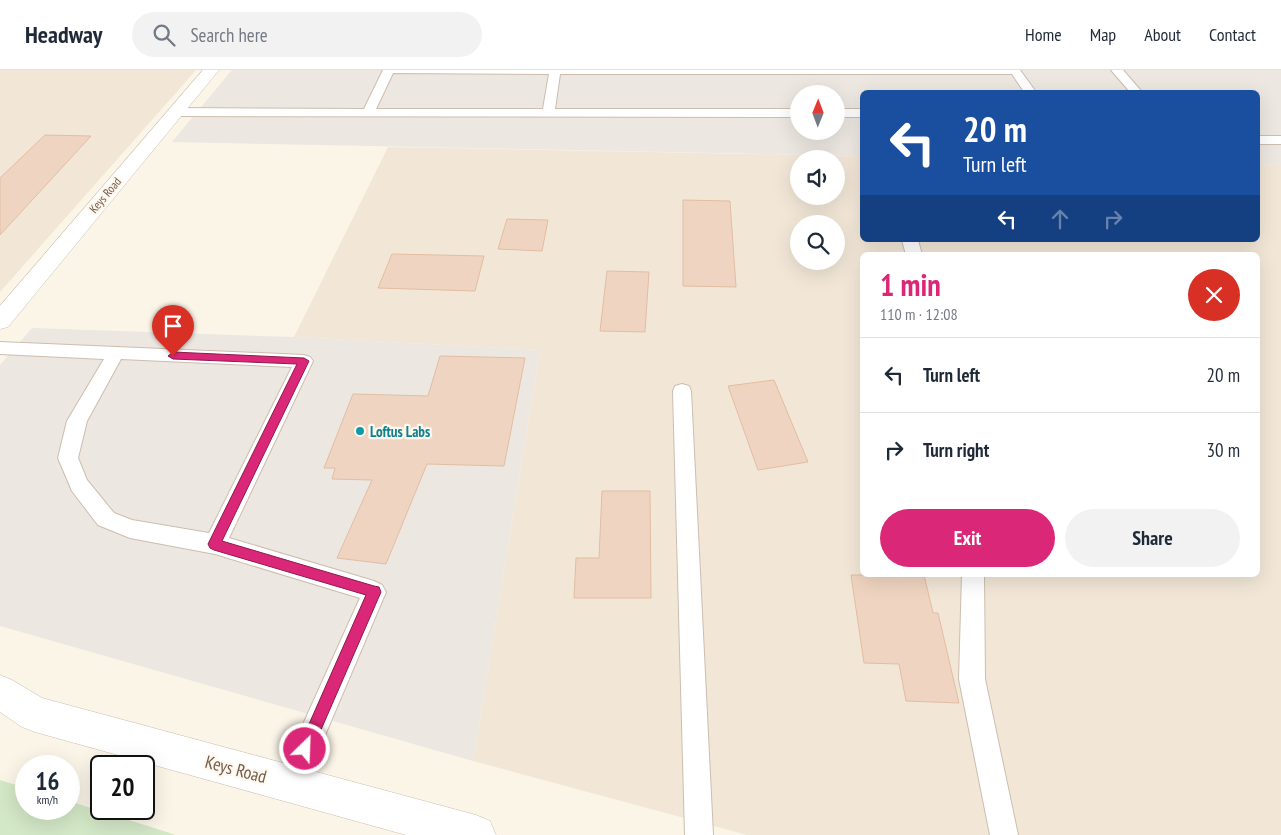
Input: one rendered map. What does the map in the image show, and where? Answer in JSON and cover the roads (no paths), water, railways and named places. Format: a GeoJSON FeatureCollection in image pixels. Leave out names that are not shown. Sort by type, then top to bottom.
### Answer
{"type":"FeatureCollection","features":[{"type":"Feature","properties":{"kind":"street","name":"Keys Road"},"geometry":{"type":"LineString","coordinates":[[0,321],[211,70]]}},
{"type":"Feature","properties":{"kind":"street","name":"Keys Road"},"geometry":{"type":"LineString","coordinates":[[0,692],[35,714],[476,835]]}},
{"type":"Feature","properties":{"kind":"lane"},"geometry":{"type":"LineString","coordinates":[[368,112],[389,70],[1014,71],[1028,90]]}},
{"type":"Feature","properties":{"kind":"lane"},"geometry":{"type":"LineString","coordinates":[[548,113],[555,70]]}},
{"type":"Feature","properties":{"kind":"lane"},"geometry":{"type":"LineString","coordinates":[[1117,70],[1134,90]]}},
{"type":"Feature","properties":{"kind":"lane"},"geometry":{"type":"LineString","coordinates":[[176,112],[790,113]]}},
{"type":"Feature","properties":{"kind":"lane"},"geometry":{"type":"LineString","coordinates":[[845,113],[860,113]]}},
{"type":"Feature","properties":{"kind":"lane"},"geometry":{"type":"LineString","coordinates":[[1260,140],[1281,140]]}},
{"type":"Feature","properties":{"kind":"lane"},"geometry":{"type":"LineString","coordinates":[[0,348],[304,361],[214,544]]}},
{"type":"Feature","properties":{"kind":"lane"},"geometry":{"type":"LineString","coordinates":[[116,353],[77,421],[68,458],[79,485],[106,519],[130,529],[214,544],[374,592],[290,784]]}},
{"type":"Feature","properties":{"kind":"lane"},"geometry":{"type":"LineString","coordinates":[[682,391],[699,835]]}},
{"type":"Feature","properties":{"kind":"lane"},"geometry":{"type":"LineString","coordinates":[[973,577],[972,679],[1004,835]]}},
{"type":"Feature","properties":{"kind":"place","name":"Loftus Labs"},"geometry":{"type":"Point","coordinates":[360,431]}}]}
